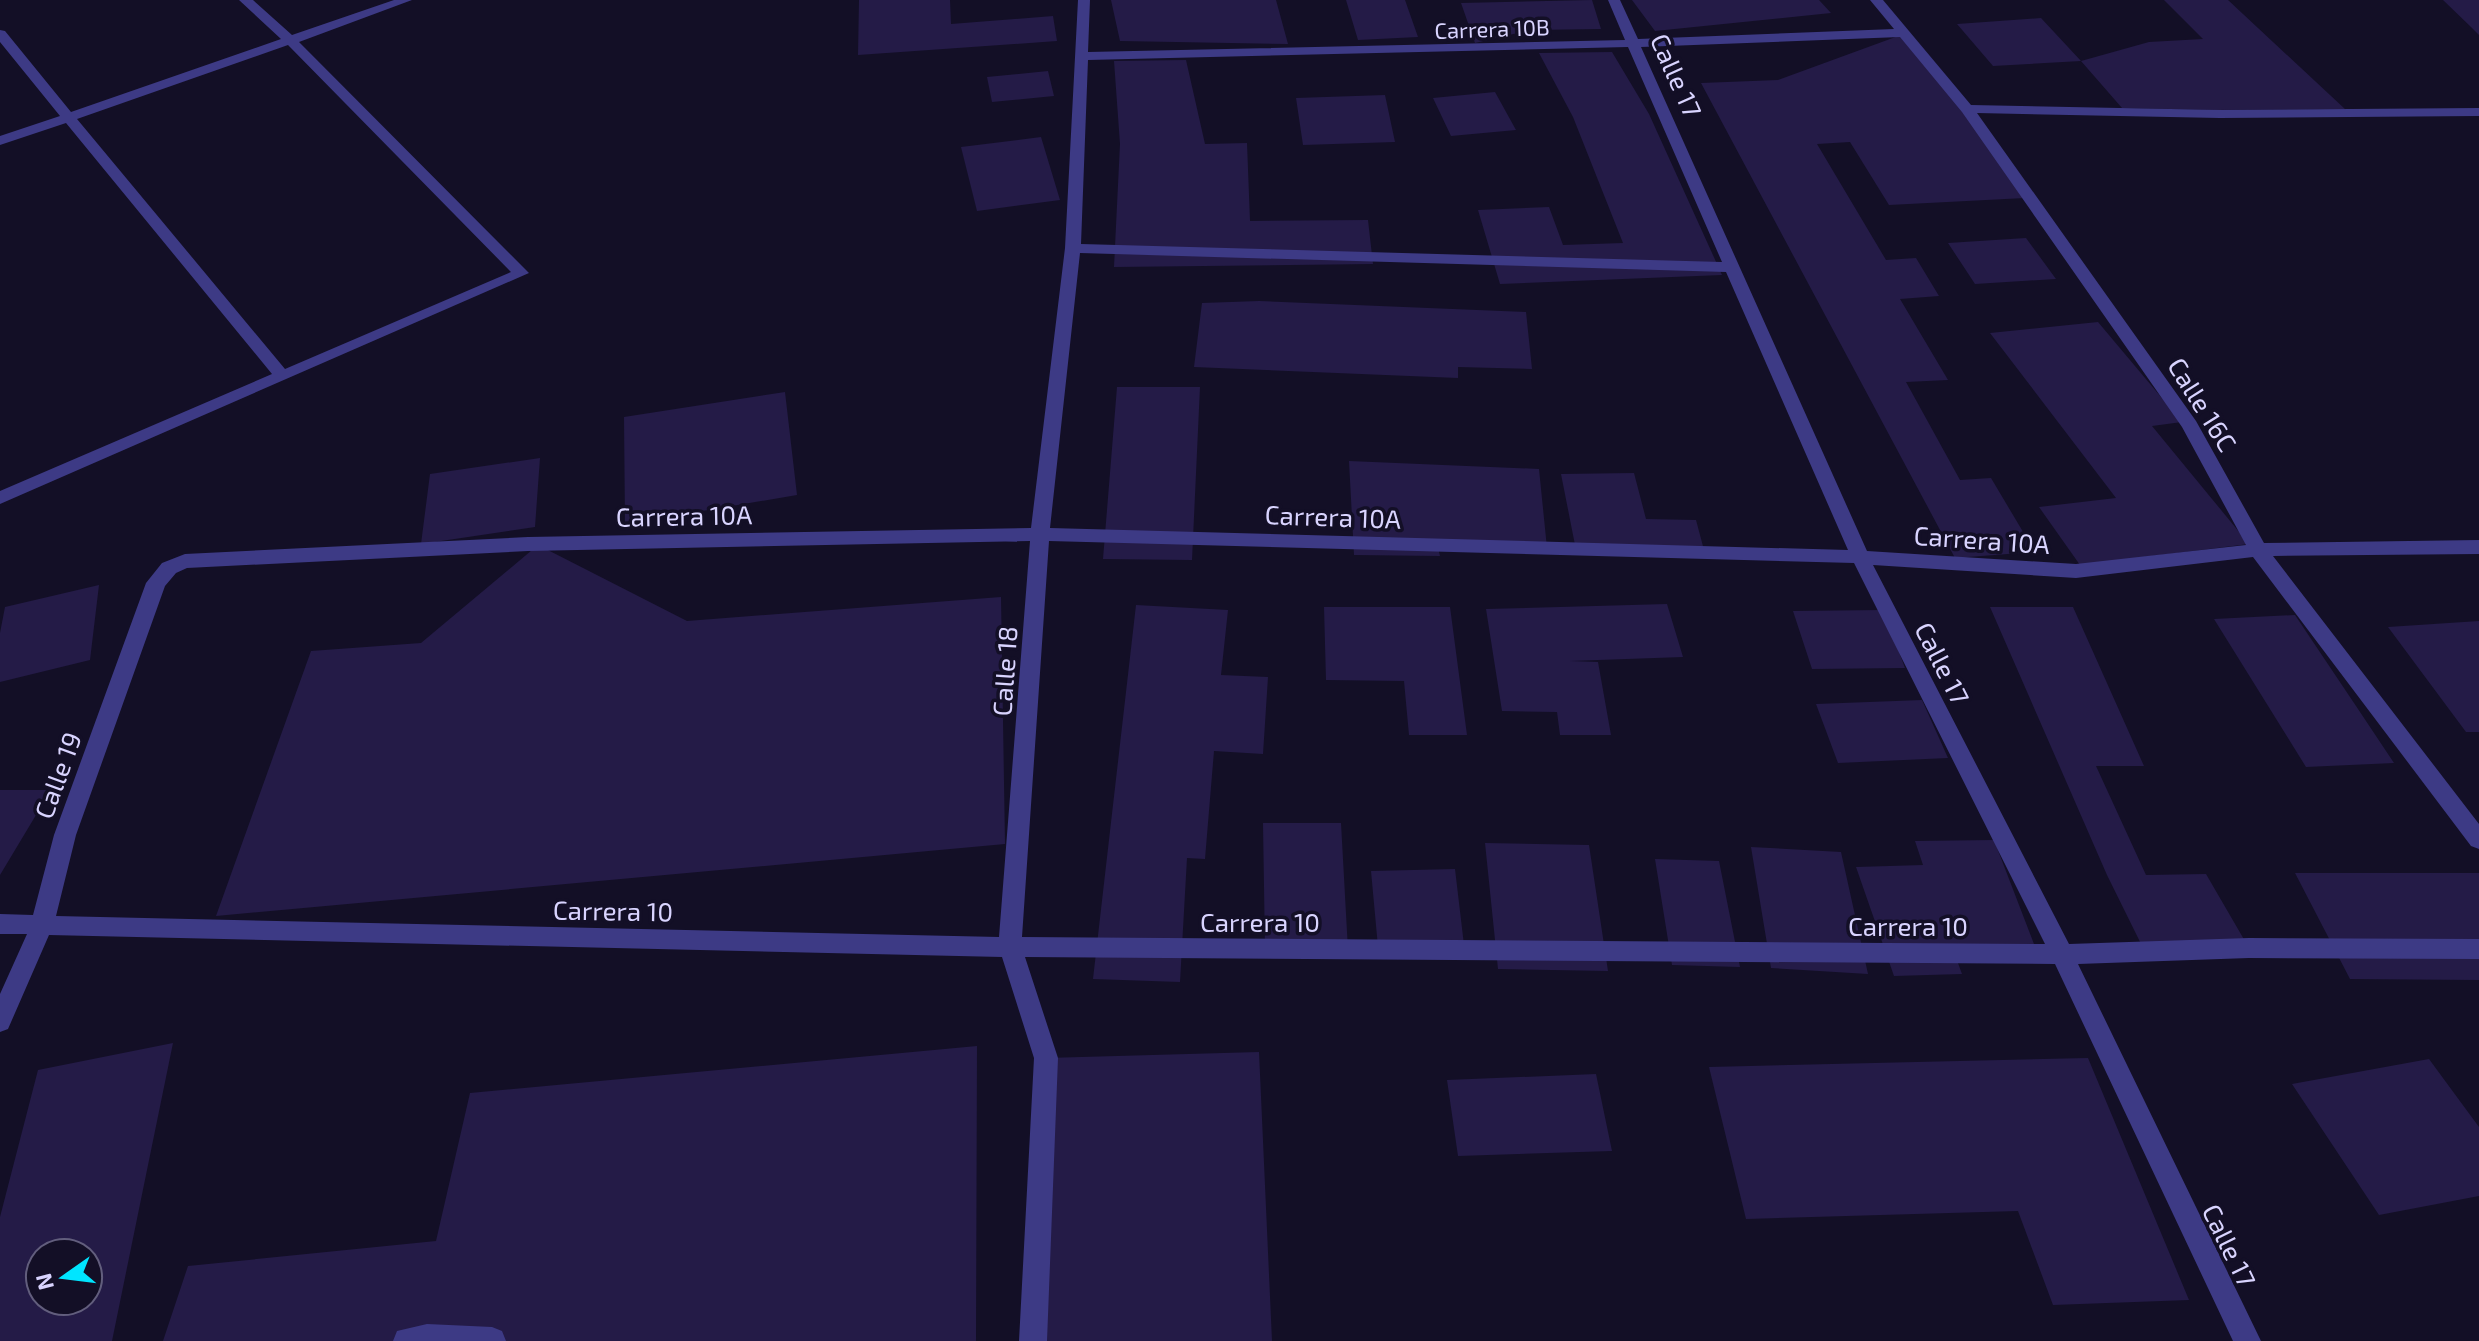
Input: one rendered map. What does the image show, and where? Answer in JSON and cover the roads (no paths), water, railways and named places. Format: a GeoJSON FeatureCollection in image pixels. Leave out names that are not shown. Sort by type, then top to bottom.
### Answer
{"type":"FeatureCollection","features":[{"type":"Feature","properties":{"kind":"street"},"geometry":{"type":"LineString","coordinates":[[0,498],[521,273],[291,41],[245,0]]}},
{"type":"Feature","properties":{"kind":"street"},"geometry":{"type":"LineString","coordinates":[[0,141],[406,0]]}},
{"type":"Feature","properties":{"kind":"street","name":"Calle 18"},"geometry":{"type":"LineString","coordinates":[[1033,1341],[1046,1058],[1010,947],[1040,534],[1073,248],[1084,0]]}},
{"type":"Feature","properties":{"kind":"street","name":"Calle 17"},"geometry":{"type":"LineString","coordinates":[[1614,0],[1860,557],[2062,954],[2247,1341]]}},
{"type":"Feature","properties":{"kind":"street","name":"Calle 16C"},"geometry":{"type":"LineString","coordinates":[[1876,0],[1967,109],[2190,425],[2258,550],[2479,840]]}},
{"type":"Feature","properties":{"kind":"street","name":"Carrera 10B"},"geometry":{"type":"LineString","coordinates":[[1082,56],[1635,43],[1903,33]]}},
{"type":"Feature","properties":{"kind":"street"},"geometry":{"type":"LineString","coordinates":[[0,34],[282,376]]}},
{"type":"Feature","properties":{"kind":"street"},"geometry":{"type":"LineString","coordinates":[[1967,109],[2220,114],[2479,112]]}},
{"type":"Feature","properties":{"kind":"street"},"geometry":{"type":"LineString","coordinates":[[1073,248],[1731,267]]}},
{"type":"Feature","properties":{"kind":"street","name":"Carrera 10A"},"geometry":{"type":"LineString","coordinates":[[185,561],[528,544],[1040,534],[1860,557],[2076,571],[2258,550],[2479,547]]}},
{"type":"Feature","properties":{"kind":"street","name":"Calle 19"},"geometry":{"type":"LineString","coordinates":[[0,1021],[42,926],[65,835],[156,583],[169,568],[185,561]]}},
{"type":"Feature","properties":{"kind":"street","name":"Carrera 10"},"geometry":{"type":"LineString","coordinates":[[0,924],[1010,947],[2062,954],[2249,948],[2479,949]]}},
{"type":"Feature","properties":{"kind":"street"},"geometry":{"type":"LineString","coordinates":[[407,1341],[427,1338],[492,1341]]}}]}
